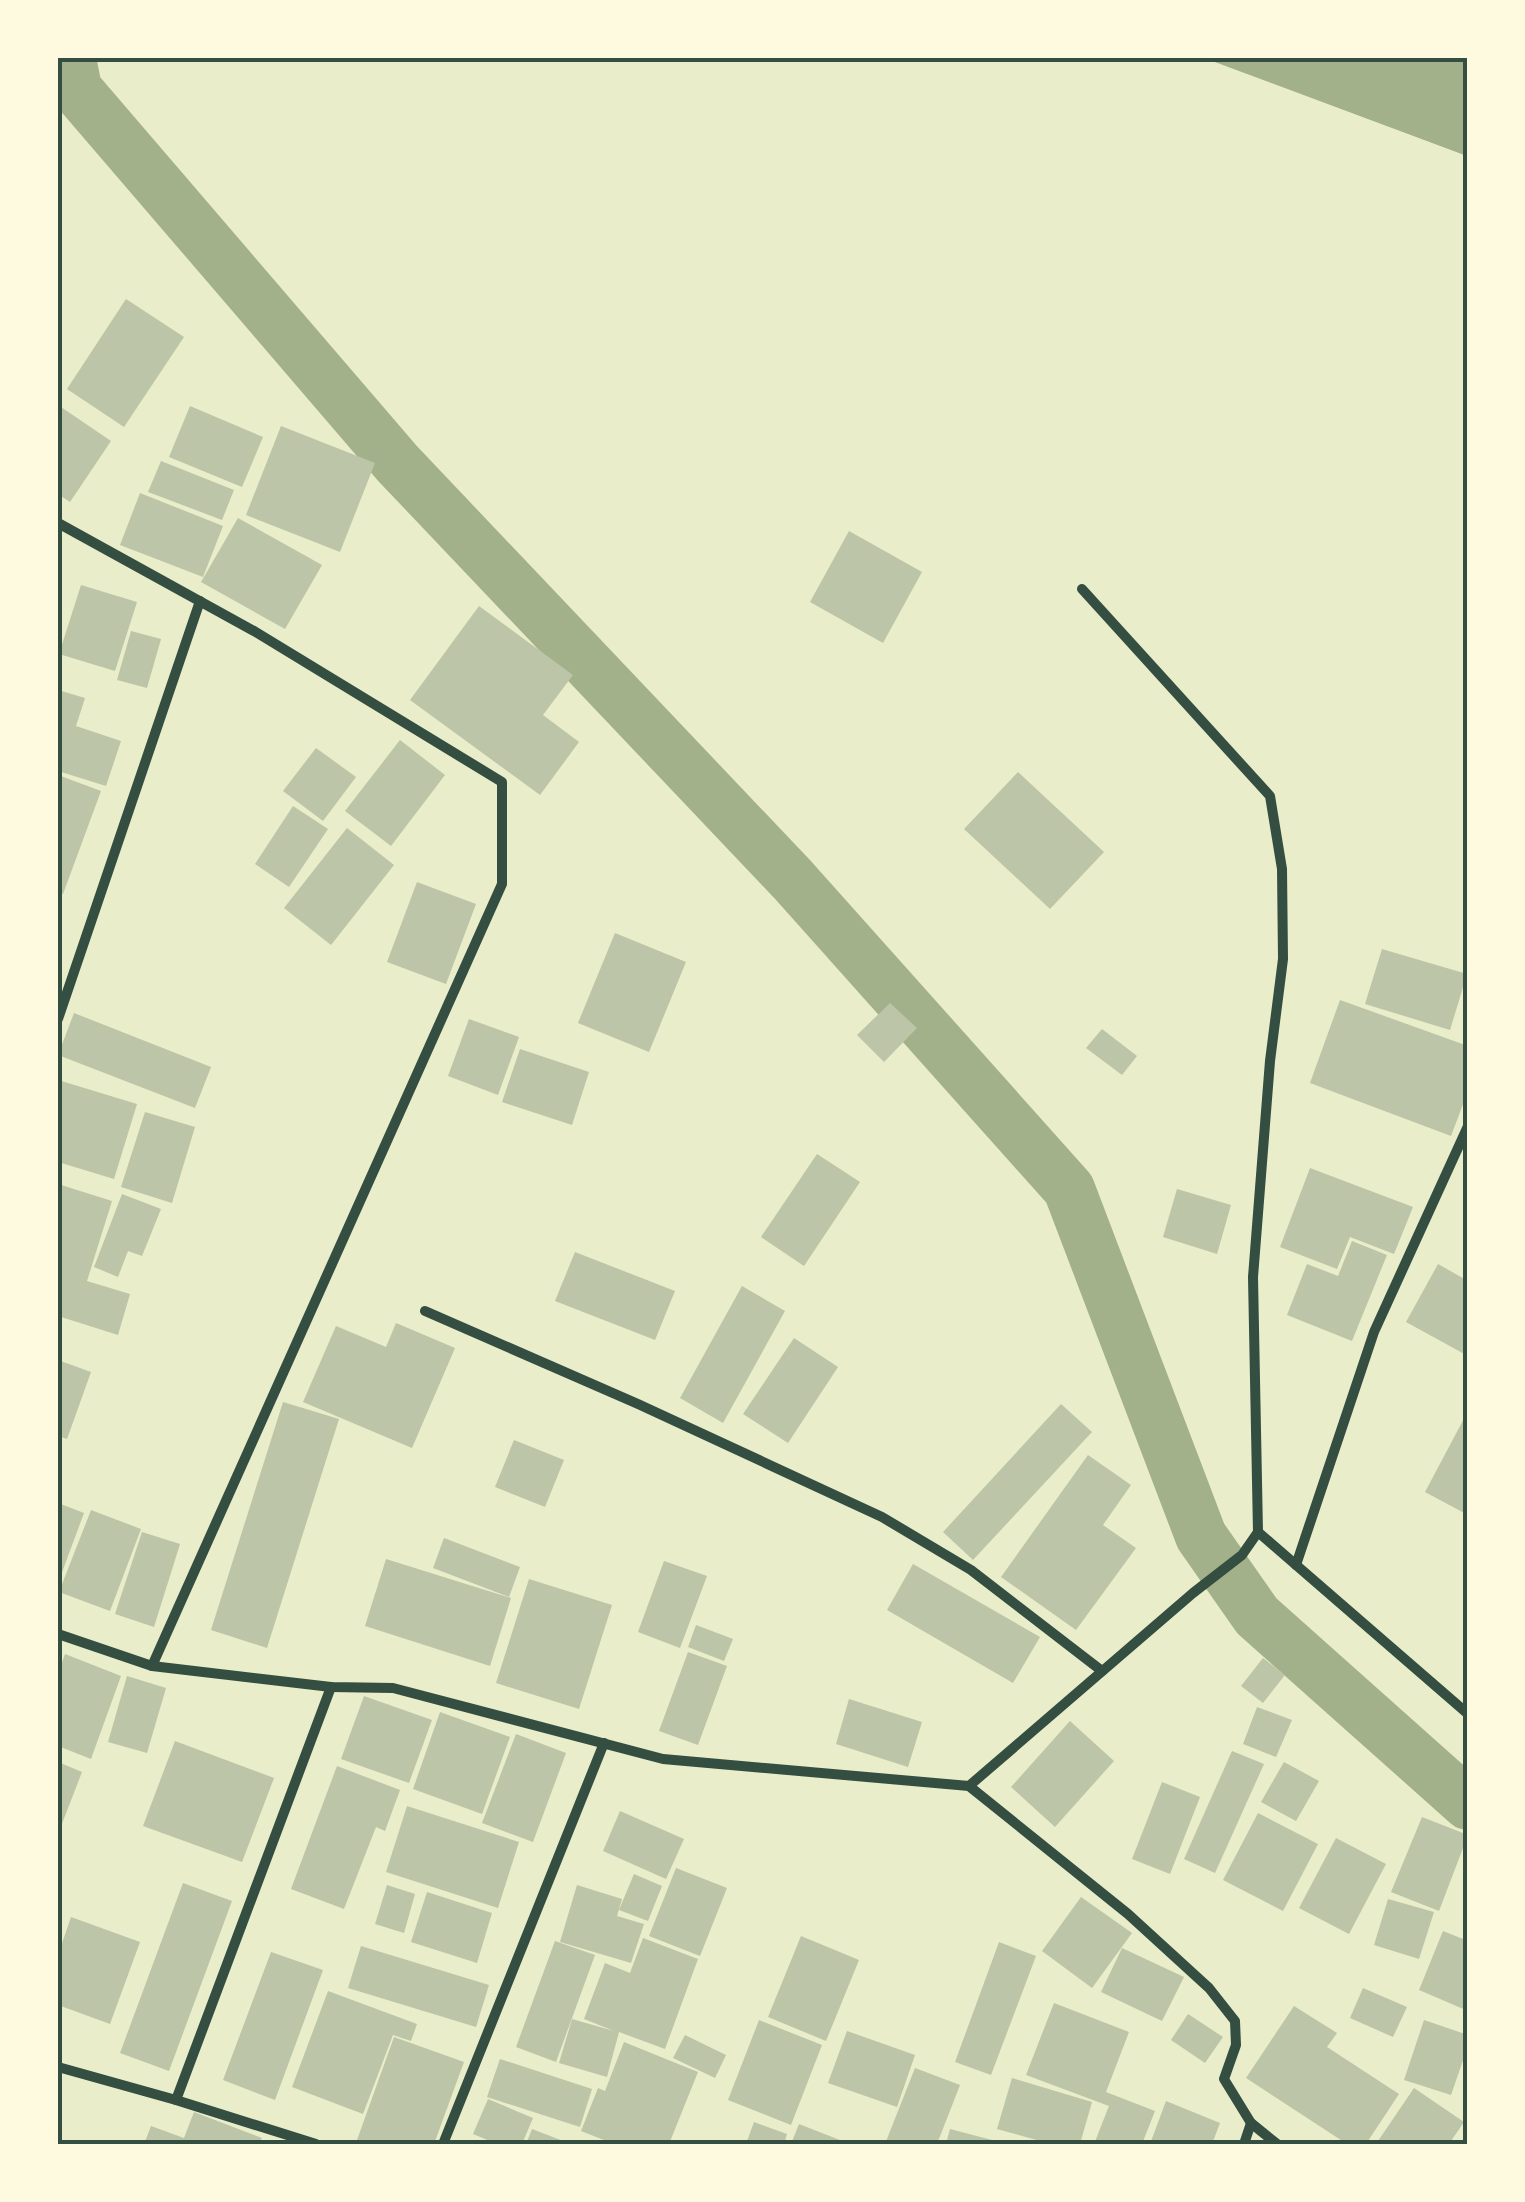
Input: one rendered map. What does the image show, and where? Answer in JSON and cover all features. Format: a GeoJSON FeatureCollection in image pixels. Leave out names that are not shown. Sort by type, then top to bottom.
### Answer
{"type":"FeatureCollection","features":[{"type":"Feature","properties":{"kind":"street"},"geometry":{"type":"LineString","coordinates":[[58,523],[200,601],[502,782],[502,884],[152,1666]]}},
{"type":"Feature","properties":{"kind":"street"},"geometry":{"type":"LineString","coordinates":[[969,1786],[1242,1555],[1258,1532],[1253,1277],[1270,1061],[1283,959],[1282,869],[1270,796],[1082,590]]}},
{"type":"Feature","properties":{"kind":"street"},"geometry":{"type":"LineString","coordinates":[[58,1019],[200,601]]}},
{"type":"Feature","properties":{"kind":"street"},"geometry":{"type":"LineString","coordinates":[[1296,1565],[1374,1332],[1468,1126]]}},
{"type":"Feature","properties":{"kind":"street"},"geometry":{"type":"LineString","coordinates":[[425,1311],[882,1517],[970,1570],[1102,1672]]}},
{"type":"Feature","properties":{"kind":"street"},"geometry":{"type":"LineString","coordinates":[[1258,1532],[1468,1714]]}},
{"type":"Feature","properties":{"kind":"street"},"geometry":{"type":"LineString","coordinates":[[58,1634],[152,1666],[331,1687],[393,1688],[663,1760],[969,1786],[1128,1914],[1209,1988],[1235,2021],[1236,2045],[1224,2079],[1252,2123],[1277,2144]]}},
{"type":"Feature","properties":{"kind":"street"},"geometry":{"type":"LineString","coordinates":[[176,2100],[331,1687]]}},
{"type":"Feature","properties":{"kind":"street"},"geometry":{"type":"LineString","coordinates":[[444,2144],[604,1744]]}},
{"type":"Feature","properties":{"kind":"street"},"geometry":{"type":"LineString","coordinates":[[58,2067],[316,2144]]}},
{"type":"Feature","properties":{"kind":"street"},"geometry":{"type":"LineString","coordinates":[[1244,2144],[1252,2123]]}},
{"type":"Feature","properties":{"kind":"shaded area"},"geometry":{"type":"Polygon","coordinates":[[[1204,58],[1467,58],[1467,156],[1204,58]]]}},
{"type":"Feature","properties":{"kind":"building"},"geometry":{"type":"Polygon","coordinates":[[[126,299],[184,337],[124,427],[67,389],[126,299]]]}},
{"type":"Feature","properties":{"kind":"building"},"geometry":{"type":"Polygon","coordinates":[[[58,405],[111,441],[70,502],[58,494],[58,405]]]}},
{"type":"Feature","properties":{"kind":"building"},"geometry":{"type":"Polygon","coordinates":[[[190,406],[263,437],[242,487],[169,457],[190,406]]]}},
{"type":"Feature","properties":{"kind":"building"},"geometry":{"type":"Polygon","coordinates":[[[281,426],[375,463],[340,552],[246,515],[281,426]]]}},
{"type":"Feature","properties":{"kind":"building"},"geometry":{"type":"Polygon","coordinates":[[[161,461],[234,490],[222,520],[148,492],[161,461]]]}},
{"type":"Feature","properties":{"kind":"building"},"geometry":{"type":"Polygon","coordinates":[[[140,493],[223,526],[203,577],[120,545],[140,493]]]}},
{"type":"Feature","properties":{"kind":"building"},"geometry":{"type":"Polygon","coordinates":[[[238,518],[322,565],[285,629],[201,582],[238,518]]]}},
{"type":"Feature","properties":{"kind":"building"},"geometry":{"type":"Polygon","coordinates":[[[849,531],[922,572],[883,643],[810,602],[849,531]]]}},
{"type":"Feature","properties":{"kind":"building"},"geometry":{"type":"Polygon","coordinates":[[[81,585],[137,602],[115,671],[59,654],[81,585]]]}},
{"type":"Feature","properties":{"kind":"building"},"geometry":{"type":"Polygon","coordinates":[[[479,606],[573,675],[543,715],[579,742],[540,795],[410,700],[479,606]]]}},
{"type":"Feature","properties":{"kind":"building"},"geometry":{"type":"Polygon","coordinates":[[[131,631],[161,639],[147,688],[117,680],[131,631]]]}},
{"type":"Feature","properties":{"kind":"building"},"geometry":{"type":"Polygon","coordinates":[[[58,690],[85,698],[76,726],[121,741],[106,786],[58,771],[58,690]]]}},
{"type":"Feature","properties":{"kind":"building"},"geometry":{"type":"Polygon","coordinates":[[[400,740],[445,775],[391,846],[345,811],[400,740]]]}},
{"type":"Feature","properties":{"kind":"building"},"geometry":{"type":"Polygon","coordinates":[[[316,748],[356,777],[323,821],[283,791],[316,748]]]}},
{"type":"Feature","properties":{"kind":"building"},"geometry":{"type":"Polygon","coordinates":[[[1018,772],[1104,852],[1050,909],[964,829],[1018,772]]]}},
{"type":"Feature","properties":{"kind":"building"},"geometry":{"type":"Polygon","coordinates":[[[58,775],[101,791],[63,894],[58,892],[58,775]]]}},
{"type":"Feature","properties":{"kind":"building"},"geometry":{"type":"Polygon","coordinates":[[[293,806],[328,829],[289,887],[255,864],[293,806]]]}},
{"type":"Feature","properties":{"kind":"building"},"geometry":{"type":"Polygon","coordinates":[[[347,828],[394,865],[331,945],[284,908],[347,828]]]}},
{"type":"Feature","properties":{"kind":"building"},"geometry":{"type":"Polygon","coordinates":[[[417,882],[476,904],[446,984],[387,962],[417,882]]]}},
{"type":"Feature","properties":{"kind":"building"},"geometry":{"type":"Polygon","coordinates":[[[615,933],[686,962],[649,1052],[578,1023],[615,933]]]}},
{"type":"Feature","properties":{"kind":"building"},"geometry":{"type":"Polygon","coordinates":[[[1382,949],[1467,974],[1450,1030],[1365,1004],[1382,949]]]}},
{"type":"Feature","properties":{"kind":"building"},"geometry":{"type":"Polygon","coordinates":[[[1340,1000],[1468,1046],[1468,1091],[1451,1136],[1310,1083],[1340,1000]]]}},
{"type":"Feature","properties":{"kind":"building"},"geometry":{"type":"Polygon","coordinates":[[[890,1003],[917,1028],[884,1062],[857,1035],[890,1003]]]}},
{"type":"Feature","properties":{"kind":"building"},"geometry":{"type":"Polygon","coordinates":[[[74,1013],[211,1067],[195,1108],[58,1055],[74,1013]]]}},
{"type":"Feature","properties":{"kind":"building"},"geometry":{"type":"Polygon","coordinates":[[[469,1019],[519,1037],[498,1095],[448,1076],[469,1019]]]}},
{"type":"Feature","properties":{"kind":"building"},"geometry":{"type":"Polygon","coordinates":[[[1102,1029],[1137,1056],[1122,1075],[1086,1048],[1102,1029]]]}},
{"type":"Feature","properties":{"kind":"building"},"geometry":{"type":"Polygon","coordinates":[[[520,1049],[589,1072],[572,1125],[502,1102],[520,1049]]]}},
{"type":"Feature","properties":{"kind":"building"},"geometry":{"type":"Polygon","coordinates":[[[58,1080],[137,1104],[114,1179],[58,1162],[58,1080]]]}},
{"type":"Feature","properties":{"kind":"building"},"geometry":{"type":"Polygon","coordinates":[[[145,1112],[195,1127],[172,1203],[121,1187],[145,1112]]]}},
{"type":"Feature","properties":{"kind":"building"},"geometry":{"type":"Polygon","coordinates":[[[817,1154],[860,1182],[804,1266],[761,1237],[817,1154]]]}},
{"type":"Feature","properties":{"kind":"building"},"geometry":{"type":"Polygon","coordinates":[[[1310,1168],[1413,1207],[1394,1254],[1350,1237],[1337,1269],[1280,1247],[1310,1168]]]}},
{"type":"Feature","properties":{"kind":"building"},"geometry":{"type":"Polygon","coordinates":[[[58,1184],[112,1201],[87,1281],[130,1294],[118,1335],[58,1316],[58,1184]]]}},
{"type":"Feature","properties":{"kind":"building"},"geometry":{"type":"Polygon","coordinates":[[[1177,1189],[1231,1205],[1217,1254],[1163,1237],[1177,1189]]]}},
{"type":"Feature","properties":{"kind":"building"},"geometry":{"type":"Polygon","coordinates":[[[122,1194],[161,1209],[142,1256],[128,1251],[118,1277],[94,1267],[122,1194]]]}},
{"type":"Feature","properties":{"kind":"building"},"geometry":{"type":"Polygon","coordinates":[[[1352,1241],[1387,1255],[1352,1341],[1287,1315],[1307,1264],[1338,1276],[1352,1241]]]}},
{"type":"Feature","properties":{"kind":"building"},"geometry":{"type":"Polygon","coordinates":[[[575,1252],[675,1291],[655,1340],[555,1301],[575,1252]]]}},
{"type":"Feature","properties":{"kind":"building"},"geometry":{"type":"Polygon","coordinates":[[[1438,1264],[1468,1281],[1468,1356],[1406,1322],[1438,1264]]]}},
{"type":"Feature","properties":{"kind":"building"},"geometry":{"type":"Polygon","coordinates":[[[742,1286],[785,1311],[723,1423],[680,1398],[742,1286]]]}},
{"type":"Feature","properties":{"kind":"building"},"geometry":{"type":"Polygon","coordinates":[[[396,1323],[455,1348],[412,1448],[303,1402],[336,1326],[386,1347],[396,1323]]]}},
{"type":"Feature","properties":{"kind":"building"},"geometry":{"type":"Polygon","coordinates":[[[794,1338],[838,1367],[788,1443],[743,1414],[794,1338]]]}},
{"type":"Feature","properties":{"kind":"building"},"geometry":{"type":"Polygon","coordinates":[[[58,1360],[91,1372],[67,1439],[58,1436],[58,1360]]]}},
{"type":"Feature","properties":{"kind":"building"},"geometry":{"type":"Polygon","coordinates":[[[283,1402],[339,1419],[267,1648],[211,1630],[283,1402]]]}},
{"type":"Feature","properties":{"kind":"building"},"geometry":{"type":"Polygon","coordinates":[[[1061,1404],[1092,1432],[973,1560],[943,1532],[1061,1404]]]}},
{"type":"Feature","properties":{"kind":"building"},"geometry":{"type":"Polygon","coordinates":[[[1468,1411],[1468,1515],[1425,1492],[1468,1411]]]}},
{"type":"Feature","properties":{"kind":"building"},"geometry":{"type":"Polygon","coordinates":[[[514,1440],[564,1460],[545,1507],[495,1487],[514,1440]]]}},
{"type":"Feature","properties":{"kind":"building"},"geometry":{"type":"Polygon","coordinates":[[[1088,1455],[1131,1485],[1103,1525],[1136,1548],[1076,1630],[1001,1577],[1088,1455]]]}},
{"type":"Feature","properties":{"kind":"building"},"geometry":{"type":"Polygon","coordinates":[[[58,1503],[84,1513],[58,1583],[58,1503]]]}},
{"type":"Feature","properties":{"kind":"building"},"geometry":{"type":"Polygon","coordinates":[[[91,1510],[141,1529],[110,1611],[59,1592],[91,1510]]]}},
{"type":"Feature","properties":{"kind":"building"},"geometry":{"type":"Polygon","coordinates":[[[142,1532],[180,1544],[154,1627],[115,1614],[142,1532]]]}},
{"type":"Feature","properties":{"kind":"building"},"geometry":{"type":"Polygon","coordinates":[[[444,1538],[520,1567],[509,1597],[433,1568],[444,1538]]]}},
{"type":"Feature","properties":{"kind":"building"},"geometry":{"type":"Polygon","coordinates":[[[386,1559],[511,1598],[490,1666],[365,1626],[386,1559]]]}},
{"type":"Feature","properties":{"kind":"building"},"geometry":{"type":"Polygon","coordinates":[[[664,1561],[707,1576],[680,1648],[638,1632],[664,1561]]]}},
{"type":"Feature","properties":{"kind":"building"},"geometry":{"type":"Polygon","coordinates":[[[913,1564],[1040,1637],[1013,1683],[887,1610],[913,1564]]]}},
{"type":"Feature","properties":{"kind":"building"},"geometry":{"type":"Polygon","coordinates":[[[529,1579],[612,1605],[579,1709],[496,1683],[529,1579]]]}},
{"type":"Feature","properties":{"kind":"building"},"geometry":{"type":"Polygon","coordinates":[[[696,1625],[733,1639],[724,1661],[688,1647],[696,1625]]]}},
{"type":"Feature","properties":{"kind":"building"},"geometry":{"type":"Polygon","coordinates":[[[688,1652],[727,1666],[698,1745],[659,1731],[688,1652]]]}},
{"type":"Feature","properties":{"kind":"building"},"geometry":{"type":"Polygon","coordinates":[[[65,1654],[121,1676],[91,1759],[58,1746],[58,1674],[65,1654]]]}},
{"type":"Feature","properties":{"kind":"building"},"geometry":{"type":"Polygon","coordinates":[[[1263,1658],[1285,1675],[1263,1703],[1241,1686],[1263,1658]]]}},
{"type":"Feature","properties":{"kind":"building"},"geometry":{"type":"Polygon","coordinates":[[[127,1676],[166,1688],[147,1753],[108,1742],[127,1676]]]}},
{"type":"Feature","properties":{"kind":"building"},"geometry":{"type":"Polygon","coordinates":[[[364,1696],[432,1720],[409,1783],[341,1759],[364,1696]]]}},
{"type":"Feature","properties":{"kind":"building"},"geometry":{"type":"Polygon","coordinates":[[[849,1699],[922,1722],[908,1767],[836,1744],[849,1699]]]}},
{"type":"Feature","properties":{"kind":"building"},"geometry":{"type":"Polygon","coordinates":[[[1257,1707],[1292,1720],[1276,1757],[1243,1744],[1257,1707]]]}},
{"type":"Feature","properties":{"kind":"building"},"geometry":{"type":"Polygon","coordinates":[[[440,1712],[510,1737],[482,1814],[413,1789],[440,1712]]]}},
{"type":"Feature","properties":{"kind":"building"},"geometry":{"type":"Polygon","coordinates":[[[1070,1721],[1114,1761],[1055,1827],[1011,1787],[1070,1721]]]}},
{"type":"Feature","properties":{"kind":"building"},"geometry":{"type":"Polygon","coordinates":[[[516,1734],[566,1753],[533,1842],[482,1823],[516,1734]]]}},
{"type":"Feature","properties":{"kind":"building"},"geometry":{"type":"Polygon","coordinates":[[[175,1741],[274,1778],[242,1862],[143,1826],[175,1741]]]}},
{"type":"Feature","properties":{"kind":"building"},"geometry":{"type":"Polygon","coordinates":[[[1232,1751],[1264,1764],[1215,1873],[1184,1859],[1232,1751]]]}},
{"type":"Feature","properties":{"kind":"building"},"geometry":{"type":"Polygon","coordinates":[[[58,1762],[82,1772],[58,1834],[58,1762]]]}},
{"type":"Feature","properties":{"kind":"building"},"geometry":{"type":"Polygon","coordinates":[[[1284,1762],[1319,1781],[1296,1821],[1261,1802],[1284,1762]]]}},
{"type":"Feature","properties":{"kind":"building"},"geometry":{"type":"Polygon","coordinates":[[[337,1766],[400,1790],[385,1831],[376,1827],[344,1909],[291,1889],[337,1766]]]}},
{"type":"Feature","properties":{"kind":"building"},"geometry":{"type":"Polygon","coordinates":[[[1162,1782],[1200,1797],[1170,1874],[1132,1859],[1162,1782]]]}},
{"type":"Feature","properties":{"kind":"building"},"geometry":{"type":"Polygon","coordinates":[[[407,1806],[519,1842],[498,1908],[386,1872],[407,1806]]]}},
{"type":"Feature","properties":{"kind":"building"},"geometry":{"type":"Polygon","coordinates":[[[620,1811],[684,1839],[666,1879],[603,1851],[620,1811]]]}},
{"type":"Feature","properties":{"kind":"building"},"geometry":{"type":"Polygon","coordinates":[[[1258,1813],[1318,1844],[1283,1911],[1223,1880],[1258,1813]]]}},
{"type":"Feature","properties":{"kind":"building"},"geometry":{"type":"Polygon","coordinates":[[[1422,1817],[1468,1835],[1439,1911],[1391,1892],[1422,1817]]]}},
{"type":"Feature","properties":{"kind":"building"},"geometry":{"type":"Polygon","coordinates":[[[1336,1838],[1386,1864],[1349,1934],[1299,1908],[1336,1838]]]}},
{"type":"Feature","properties":{"kind":"building"},"geometry":{"type":"Polygon","coordinates":[[[676,1868],[727,1888],[700,1956],[649,1936],[676,1868]]]}},
{"type":"Feature","properties":{"kind":"building"},"geometry":{"type":"Polygon","coordinates":[[[634,1874],[662,1886],[648,1921],[619,1910],[634,1874]]]}},
{"type":"Feature","properties":{"kind":"building"},"geometry":{"type":"Polygon","coordinates":[[[183,1883],[232,1901],[169,2071],[120,2053],[183,1883]]]}},
{"type":"Feature","properties":{"kind":"building"},"geometry":{"type":"Polygon","coordinates":[[[387,1885],[415,1894],[404,1933],[375,1924],[387,1885]]]}},
{"type":"Feature","properties":{"kind":"building"},"geometry":{"type":"Polygon","coordinates":[[[577,1885],[622,1899],[617,1916],[644,1924],[631,1963],[560,1942],[577,1885]]]}},
{"type":"Feature","properties":{"kind":"building"},"geometry":{"type":"Polygon","coordinates":[[[427,1892],[492,1913],[477,1963],[411,1942],[427,1892]]]}},
{"type":"Feature","properties":{"kind":"building"},"geometry":{"type":"Polygon","coordinates":[[[1081,1897],[1132,1933],[1092,1988],[1042,1951],[1081,1897]]]}},
{"type":"Feature","properties":{"kind":"building"},"geometry":{"type":"Polygon","coordinates":[[[1388,1899],[1434,1912],[1419,1959],[1374,1945],[1388,1899]]]}},
{"type":"Feature","properties":{"kind":"building"},"geometry":{"type":"Polygon","coordinates":[[[71,1917],[140,1942],[110,2024],[58,2005],[58,1955],[71,1917]]]}},
{"type":"Feature","properties":{"kind":"building"},"geometry":{"type":"Polygon","coordinates":[[[1443,1931],[1468,1941],[1468,2011],[1419,1990],[1443,1931]]]}},
{"type":"Feature","properties":{"kind":"building"},"geometry":{"type":"Polygon","coordinates":[[[801,1936],[859,1960],[826,2041],[768,2017],[801,1936]]]}},
{"type":"Feature","properties":{"kind":"building"},"geometry":{"type":"Polygon","coordinates":[[[643,1938],[698,1959],[665,2049],[619,2032],[607,2077],[559,2063],[572,2019],[614,2031],[584,2019],[605,1963],[630,1973],[643,1938]]]}},
{"type":"Feature","properties":{"kind":"building"},"geometry":{"type":"Polygon","coordinates":[[[555,1941],[595,1955],[556,2062],[516,2047],[555,1941]]]}},
{"type":"Feature","properties":{"kind":"building"},"geometry":{"type":"Polygon","coordinates":[[[999,1942],[1036,1956],[991,2075],[955,2062],[999,1942]]]}},
{"type":"Feature","properties":{"kind":"building"},"geometry":{"type":"Polygon","coordinates":[[[361,1946],[489,1985],[476,2027],[348,1988],[361,1946]]]}},
{"type":"Feature","properties":{"kind":"building"},"geometry":{"type":"Polygon","coordinates":[[[1122,1948],[1184,1977],[1162,2021],[1101,1992],[1122,1948]]]}},
{"type":"Feature","properties":{"kind":"building"},"geometry":{"type":"Polygon","coordinates":[[[271,1952],[323,1970],[275,2100],[223,2080],[271,1952]]]}},
{"type":"Feature","properties":{"kind":"building"},"geometry":{"type":"Polygon","coordinates":[[[1363,1988],[1407,2007],[1393,2037],[1350,2018],[1363,1988]]]}},
{"type":"Feature","properties":{"kind":"building"},"geometry":{"type":"Polygon","coordinates":[[[328,1991],[417,2024],[411,2041],[393,2035],[363,2114],[292,2087],[328,1991]]]}},
{"type":"Feature","properties":{"kind":"building"},"geometry":{"type":"Polygon","coordinates":[[[1054,2003],[1129,2032],[1106,2092],[1155,2111],[1142,2144],[1094,2144],[1109,2106],[1026,2075],[1054,2003]]]}},
{"type":"Feature","properties":{"kind":"building"},"geometry":{"type":"Polygon","coordinates":[[[1294,2006],[1337,2033],[1327,2047],[1399,2094],[1366,2144],[1347,2144],[1246,2078],[1294,2006]]]}},
{"type":"Feature","properties":{"kind":"building"},"geometry":{"type":"Polygon","coordinates":[[[1188,2014],[1223,2037],[1205,2063],[1171,2040],[1188,2014]]]}},
{"type":"Feature","properties":{"kind":"building"},"geometry":{"type":"Polygon","coordinates":[[[759,2020],[822,2045],[791,2125],[728,2100],[759,2020]]]}},
{"type":"Feature","properties":{"kind":"building"},"geometry":{"type":"Polygon","coordinates":[[[1424,2020],[1468,2035],[1451,2095],[1404,2080],[1424,2020]]]}},
{"type":"Feature","properties":{"kind":"building"},"geometry":{"type":"Polygon","coordinates":[[[847,2031],[915,2055],[897,2107],[828,2083],[847,2031]]]}},
{"type":"Feature","properties":{"kind":"building"},"geometry":{"type":"Polygon","coordinates":[[[685,2035],[726,2055],[715,2078],[673,2058],[685,2035]]]}},
{"type":"Feature","properties":{"kind":"building"},"geometry":{"type":"Polygon","coordinates":[[[394,2037],[464,2062],[434,2144],[371,2144],[357,2140],[394,2037]]]}},
{"type":"Feature","properties":{"kind":"building"},"geometry":{"type":"Polygon","coordinates":[[[624,2042],[698,2072],[669,2144],[614,2144],[581,2131],[598,2088],[605,2091],[624,2042]]]}},
{"type":"Feature","properties":{"kind":"building"},"geometry":{"type":"Polygon","coordinates":[[[500,2059],[592,2089],[580,2127],[487,2097],[500,2059]]]}},
{"type":"Feature","properties":{"kind":"building"},"geometry":{"type":"Polygon","coordinates":[[[915,2068],[960,2085],[937,2144],[885,2144],[915,2068]]]}},
{"type":"Feature","properties":{"kind":"building"},"geometry":{"type":"Polygon","coordinates":[[[1012,2078],[1092,2102],[1080,2144],[1051,2144],[997,2129],[1012,2078]]]}},
{"type":"Feature","properties":{"kind":"building"},"geometry":{"type":"Polygon","coordinates":[[[1414,2088],[1464,2122],[1449,2144],[1376,2144],[1414,2088]]]}},
{"type":"Feature","properties":{"kind":"building"},"geometry":{"type":"Polygon","coordinates":[[[488,2099],[533,2118],[522,2144],[497,2144],[473,2134],[488,2099]]]}},
{"type":"Feature","properties":{"kind":"building"},"geometry":{"type":"Polygon","coordinates":[[[1166,2101],[1220,2123],[1212,2144],[1150,2144],[1166,2101]]]}},
{"type":"Feature","properties":{"kind":"building"},"geometry":{"type":"Polygon","coordinates":[[[194,2112],[262,2138],[259,2144],[144,2144],[151,2126],[184,2138],[194,2112]]]}},
{"type":"Feature","properties":{"kind":"building"},"geometry":{"type":"Polygon","coordinates":[[[754,2122],[787,2134],[784,2144],[746,2144],[754,2122]]]}},
{"type":"Feature","properties":{"kind":"building"},"geometry":{"type":"Polygon","coordinates":[[[799,2124],[850,2144],[791,2144],[799,2124]]]}},
{"type":"Feature","properties":{"kind":"building"},"geometry":{"type":"Polygon","coordinates":[[[532,2129],[571,2144],[526,2144],[532,2129]]]}},
{"type":"Feature","properties":{"kind":"building"},"geometry":{"type":"Polygon","coordinates":[[[950,2129],[992,2140],[991,2144],[946,2144],[950,2129]]]}},
{"type":"Feature","properties":{"kind":"waterway"},"geometry":{"type":"LineString","coordinates":[[70,58],[76,89],[398,464],[793,880],[1069,1189],[1201,1536],[1257,1616],[1468,1804]]}}]}
